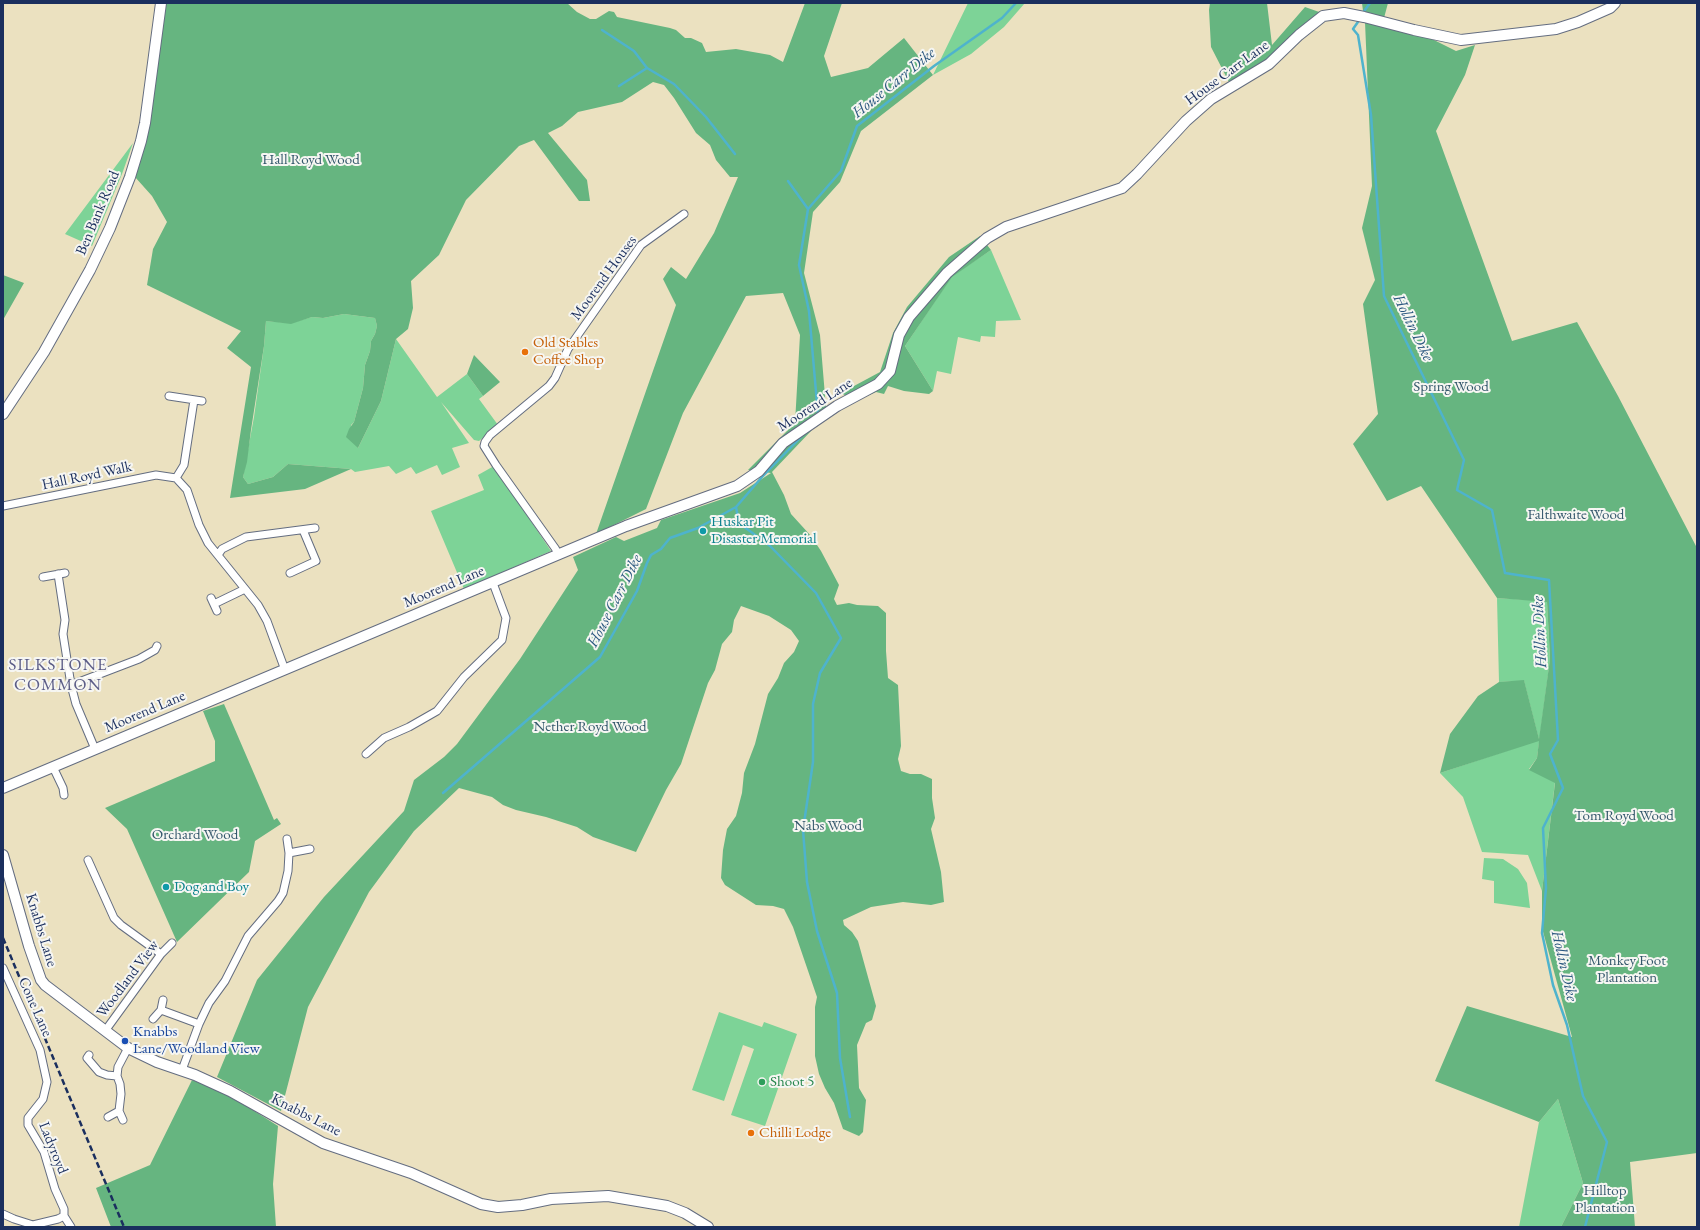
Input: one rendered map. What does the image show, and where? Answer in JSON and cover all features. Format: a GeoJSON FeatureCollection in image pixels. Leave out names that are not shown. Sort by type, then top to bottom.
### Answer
{"type":"FeatureCollection","features":[{"type":"Feature","properties":{"kind":"street","name":"Ben Bank Road"},"geometry":{"type":"LineString","coordinates":[[3,414],[36,365],[87,275],[110,228],[125,190],[137,158],[145,123],[161,3]]}},
{"type":"Feature","properties":{"kind":"street","name":"House Carr Lane"},"geometry":{"type":"LineString","coordinates":[[878,384],[890,371],[899,335],[909,317],[947,273],[987,238],[1006,227],[1122,188],[1186,121],[1211,99],[1269,64],[1299,34],[1323,16],[1344,14],[1360,16],[1461,40],[1556,29],[1578,22],[1610,8],[1615,3]]}},
{"type":"Feature","properties":{"kind":"street","name":"Moorend Houses"},"geometry":{"type":"LineString","coordinates":[[559,555],[496,465],[484,446],[485,442],[490,435],[549,386],[555,378],[568,349],[641,245],[684,214]]}},
{"type":"Feature","properties":{"kind":"street","name":"Moorend Lane"},"geometry":{"type":"LineString","coordinates":[[3,788],[648,517],[737,486],[759,471],[783,443],[837,406],[878,384]]}},
{"type":"Feature","properties":{"kind":"street"},"geometry":{"type":"LineString","coordinates":[[173,399],[198,401],[184,465],[176,478],[187,490],[208,543],[258,605],[267,621],[285,670]]}},
{"type":"Feature","properties":{"kind":"street","name":"Hall Royd Walk"},"geometry":{"type":"LineString","coordinates":[[3,506],[156,475],[176,478]]}},
{"type":"Feature","properties":{"kind":"street"},"geometry":{"type":"LineString","coordinates":[[218,555],[222,549],[246,537],[315,528]]}},
{"type":"Feature","properties":{"kind":"street"},"geometry":{"type":"LineString","coordinates":[[290,573],[316,561],[303,530]]}},
{"type":"Feature","properties":{"kind":"street"},"geometry":{"type":"LineString","coordinates":[[43,577],[61,573],[65,620],[63,634],[72,685],[76,704],[95,749]]}},
{"type":"Feature","properties":{"kind":"street"},"geometry":{"type":"LineString","coordinates":[[366,754],[384,738],[437,711],[464,677],[502,640],[506,618],[493,583]]}},
{"type":"Feature","properties":{"kind":"street"},"geometry":{"type":"LineString","coordinates":[[214,604],[245,589]]}},
{"type":"Feature","properties":{"kind":"street"},"geometry":{"type":"LineString","coordinates":[[72,685],[139,659],[154,650],[157,646]]}},
{"type":"Feature","properties":{"kind":"street"},"geometry":{"type":"LineString","coordinates":[[53,767],[63,788],[64,795]]}},
{"type":"Feature","properties":{"kind":"street"},"geometry":{"type":"LineString","coordinates":[[182,1070],[209,1002],[225,981],[248,936],[278,901],[286,885],[289,853],[287,839]]}},
{"type":"Feature","properties":{"kind":"street"},"geometry":{"type":"LineString","coordinates":[[289,853],[310,849]]}},
{"type":"Feature","properties":{"kind":"street","name":"Knabbs Lane"},"geometry":{"type":"LineString","coordinates":[[3,855],[28,946],[41,980],[45,985],[128,1048],[157,1062],[182,1070],[230,1091],[323,1143],[411,1173],[481,1204],[498,1207],[522,1205],[551,1199],[608,1196],[667,1206],[686,1214],[708,1227]]}},
{"type":"Feature","properties":{"kind":"street"},"geometry":{"type":"LineString","coordinates":[[88,860],[114,918],[160,954]]}},
{"type":"Feature","properties":{"kind":"street","name":"Woodland View"},"geometry":{"type":"LineString","coordinates":[[105,1031],[160,954],[172,942]]}},
{"type":"Feature","properties":{"kind":"street","name":"Cone Lane"},"geometry":{"type":"LineString","coordinates":[[3,968],[19,1000],[42,1057]]}},
{"type":"Feature","properties":{"kind":"street"},"geometry":{"type":"LineString","coordinates":[[153,1019],[161,1010],[163,1000]]}},
{"type":"Feature","properties":{"kind":"street"},"geometry":{"type":"LineString","coordinates":[[161,1010],[199,1024]]}},
{"type":"Feature","properties":{"kind":"street"},"geometry":{"type":"LineString","coordinates":[[123,1120],[119,1111],[121,1094],[117,1076],[118,1067],[128,1048]]}},
{"type":"Feature","properties":{"kind":"street"},"geometry":{"type":"LineString","coordinates":[[90,1055],[87,1058],[99,1072],[117,1076]]}},
{"type":"Feature","properties":{"kind":"street","name":"Ladyroyd"},"geometry":{"type":"LineString","coordinates":[[42,1057],[47,1082],[43,1099],[28,1118],[28,1125],[44,1152],[55,1189],[64,1210],[64,1216],[71,1227]]}},
{"type":"Feature","properties":{"kind":"street"},"geometry":{"type":"LineString","coordinates":[[108,1117],[119,1111]]}},
{"type":"Feature","properties":{"kind":"street"},"geometry":{"type":"LineString","coordinates":[[3,1214],[33,1225],[58,1220],[64,1216]]}},
{"type":"Feature","properties":{"kind":"green space"},"geometry":{"type":"Polygon","coordinates":[[[166,3],[567,3],[577,12],[590,19],[596,19],[609,11],[614,12],[617,17],[676,30],[685,38],[691,38],[702,43],[706,52],[736,49],[770,55],[783,62],[805,3],[842,3],[824,56],[831,77],[868,68],[904,38],[933,75],[861,131],[840,182],[813,212],[804,273],[820,335],[826,408],[811,431],[772,472],[784,495],[791,514],[811,536],[821,551],[839,585],[834,599],[837,605],[849,603],[878,606],[886,613],[888,678],[898,685],[901,746],[898,759],[901,771],[910,774],[921,774],[932,779],[932,798],[935,818],[931,829],[941,872],[944,902],[931,905],[903,902],[871,907],[843,920],[844,925],[852,932],[858,941],[876,1006],[872,1020],[866,1023],[857,1045],[859,1088],[866,1100],[863,1132],[859,1136],[843,1129],[834,1103],[819,1074],[815,1056],[815,1007],[817,997],[793,927],[784,909],[773,906],[756,905],[725,885],[721,878],[723,850],[727,829],[736,816],[742,793],[744,773],[755,744],[768,694],[778,678],[784,663],[794,652],[799,641],[791,630],[769,616],[741,606],[734,620],[732,632],[722,644],[715,670],[708,683],[681,764],[666,790],[636,852],[593,837],[577,827],[546,817],[516,810],[503,805],[492,797],[459,788],[414,831],[369,892],[308,1007],[281,1111],[217,1077],[257,980],[324,897],[404,811],[414,780],[444,757],[457,744],[520,659],[578,570],[573,557],[616,537],[624,541],[657,528],[661,520],[740,493],[771,473],[748,470],[795,423],[800,335],[783,293],[746,296],[683,413],[646,509],[596,534],[676,305],[663,279],[671,267],[686,279],[714,233],[738,177],[730,177],[716,160],[710,145],[696,133],[664,85],[653,82],[622,102],[578,112],[562,126],[548,133],[587,180],[590,201],[579,201],[534,140],[519,146],[466,200],[439,255],[411,281],[413,308],[408,329],[396,339],[381,401],[358,448],[346,437],[354,422],[363,388],[365,365],[370,351],[371,341],[377,326],[375,318],[344,314],[323,318],[312,317],[291,324],[266,321],[264,346],[247,462],[243,477],[248,484],[273,477],[288,464],[351,469],[305,489],[230,498],[251,367],[227,348],[241,331],[147,285],[153,249],[167,222],[152,196],[135,177],[143,150],[166,3]]]}},
{"type":"Feature","properties":{"kind":"green space"},"geometry":{"type":"Polygon","coordinates":[[[968,3],[1025,3],[1004,27],[971,54],[933,75],[968,3]]]}},
{"type":"Feature","properties":{"kind":"green space"},"geometry":{"type":"Polygon","coordinates":[[[1210,3],[1267,3],[1272,45],[1305,7],[1322,13],[1267,62],[1230,84],[1211,47],[1210,3]]]}},
{"type":"Feature","properties":{"kind":"green space"},"geometry":{"type":"Polygon","coordinates":[[[1362,3],[1388,3],[1384,18],[1363,11],[1362,3]]]}},
{"type":"Feature","properties":{"kind":"green space"},"geometry":{"type":"Polygon","coordinates":[[[1365,22],[1430,38],[1456,51],[1475,45],[1465,75],[1436,131],[1512,341],[1577,322],[1618,396],[1697,548],[1697,1153],[1630,1162],[1635,1227],[1561,1227],[1583,1183],[1558,1099],[1539,1122],[1435,1081],[1467,1006],[1572,1037],[1542,928],[1542,891],[1555,783],[1529,770],[1537,758],[1539,741],[1440,773],[1450,734],[1478,696],[1499,682],[1524,680],[1539,739],[1550,659],[1547,602],[1497,598],[1421,486],[1387,501],[1353,444],[1378,414],[1363,304],[1375,280],[1362,228],[1372,186],[1365,22]]]}},
{"type":"Feature","properties":{"kind":"green space"},"geometry":{"type":"Polygon","coordinates":[[[133,143],[122,174],[92,246],[65,234],[133,143]]]}},
{"type":"Feature","properties":{"kind":"green space"},"geometry":{"type":"Polygon","coordinates":[[[980,236],[991,250],[952,277],[905,346],[933,391],[929,394],[904,391],[888,386],[884,394],[876,392],[856,401],[841,393],[880,372],[893,333],[907,307],[949,257],[980,236]]]}},
{"type":"Feature","properties":{"kind":"green space"},"geometry":{"type":"Polygon","coordinates":[[[991,250],[1021,320],[996,321],[995,337],[981,336],[980,342],[958,337],[951,374],[937,371],[933,391],[905,346],[952,276],[991,250]]]}},
{"type":"Feature","properties":{"kind":"green space"},"geometry":{"type":"Polygon","coordinates":[[[3,275],[24,283],[3,320],[3,275]]]}},
{"type":"Feature","properties":{"kind":"green space"},"geometry":{"type":"Polygon","coordinates":[[[344,314],[375,318],[377,326],[371,341],[370,351],[365,365],[363,388],[354,422],[351,425],[358,448],[381,401],[396,339],[437,397],[467,374],[483,396],[479,399],[498,425],[479,441],[474,440],[441,402],[469,443],[452,448],[460,467],[442,475],[437,465],[416,474],[411,467],[396,474],[389,466],[355,472],[351,469],[288,464],[273,477],[248,484],[243,477],[254,417],[266,321],[291,323],[312,317],[323,318],[344,314]]]}},
{"type":"Feature","properties":{"kind":"green space"},"geometry":{"type":"Polygon","coordinates":[[[474,355],[500,382],[483,396],[467,374],[474,355]]]}},
{"type":"Feature","properties":{"kind":"green space"},"geometry":{"type":"Polygon","coordinates":[[[494,466],[551,551],[464,589],[431,511],[484,490],[478,475],[494,466]]]}},
{"type":"Feature","properties":{"kind":"green space"},"geometry":{"type":"Polygon","coordinates":[[[1497,598],[1547,601],[1550,660],[1537,758],[1529,769],[1555,782],[1542,891],[1528,855],[1482,852],[1463,797],[1440,773],[1539,740],[1524,681],[1499,682],[1497,598]]]}},
{"type":"Feature","properties":{"kind":"green space","name":"Orchard Wood"},"geometry":{"type":"Polygon","coordinates":[[[224,704],[274,820],[277,818],[281,824],[255,841],[249,872],[177,942],[127,829],[105,808],[215,761],[215,741],[203,711],[224,704]]]}},
{"type":"Feature","properties":{"kind":"green space"},"geometry":{"type":"Polygon","coordinates":[[[1484,858],[1503,859],[1518,869],[1527,883],[1530,908],[1494,903],[1494,881],[1482,879],[1484,858]]]}},
{"type":"Feature","properties":{"kind":"green space"},"geometry":{"type":"Polygon","coordinates":[[[719,1012],[762,1027],[764,1022],[797,1034],[765,1126],[731,1115],[754,1049],[743,1045],[724,1101],[692,1090],[719,1012]]]}},
{"type":"Feature","properties":{"kind":"green space"},"geometry":{"type":"Polygon","coordinates":[[[192,1080],[215,1089],[278,1126],[273,1184],[276,1227],[111,1227],[96,1188],[150,1165],[192,1080]]]}},
{"type":"Feature","properties":{"kind":"green space"},"geometry":{"type":"Polygon","coordinates":[[[1558,1099],[1583,1183],[1561,1227],[1519,1227],[1539,1122],[1558,1099]]]}},
{"type":"Feature","properties":{"kind":"waterway","name":"House Carr Dike"},"geometry":{"type":"LineString","coordinates":[[818,415],[809,311],[799,265],[808,209],[841,171],[857,126],[934,66],[1002,18],[1016,3]]}},
{"type":"Feature","properties":{"kind":"waterway","name":"Hollin Dike"},"geometry":{"type":"LineString","coordinates":[[1362,14],[1370,3]]}},
{"type":"Feature","properties":{"kind":"waterway","name":"Hollin Dike"},"geometry":{"type":"LineString","coordinates":[[1360,19],[1353,29],[1358,35],[1371,115],[1384,296],[1464,460],[1457,490],[1492,510],[1505,573],[1549,580],[1558,740],[1550,754],[1563,788],[1543,828],[1546,888],[1542,933],[1553,985],[1567,1025],[1583,1096],[1607,1142],[1585,1227]]}},
{"type":"Feature","properties":{"kind":"waterway"},"geometry":{"type":"LineString","coordinates":[[602,30],[634,51],[647,68],[674,84],[706,117],[735,154]]}},
{"type":"Feature","properties":{"kind":"waterway"},"geometry":{"type":"LineString","coordinates":[[619,86],[647,68]]}},
{"type":"Feature","properties":{"kind":"waterway"},"geometry":{"type":"LineString","coordinates":[[788,181],[808,209]]}},
{"type":"Feature","properties":{"kind":"waterway","name":"House Carr Dike"},"geometry":{"type":"LineString","coordinates":[[443,793],[600,657],[637,591],[651,555],[661,549],[670,538],[698,528],[736,507],[762,477],[803,435]]}},
{"type":"Feature","properties":{"kind":"waterway"},"geometry":{"type":"LineString","coordinates":[[736,507],[739,523],[770,546],[816,593],[841,638],[820,673],[813,704],[813,762],[803,830],[807,882],[817,931],[837,993],[840,1058],[850,1117]]}},
{"type":"Feature","properties":{"kind":"railway"},"geometry":{"type":"LineString","coordinates":[[3,938],[124,1227]]}},
{"type":"Feature","properties":{"kind":"place","name":"Old Stables Coffee Shop"},"geometry":{"type":"Point","coordinates":[525,352]}},
{"type":"Feature","properties":{"kind":"place","name":"Huskar Pit Disaster Memorial"},"geometry":{"type":"Point","coordinates":[703,531]}},
{"type":"Feature","properties":{"kind":"place","name":"Dog and Boy"},"geometry":{"type":"Point","coordinates":[166,887]}},
{"type":"Feature","properties":{"kind":"place","name":"Knabbs Lane/Woodland View"},"geometry":{"type":"Point","coordinates":[125,1041]}},
{"type":"Feature","properties":{"kind":"place","name":"Shoot 5"},"geometry":{"type":"Point","coordinates":[762,1082]}},
{"type":"Feature","properties":{"kind":"place","name":"Chilli Lodge"},"geometry":{"type":"Point","coordinates":[751,1133]}},
{"type":"Feature","properties":{"kind":"district","name":"SILKSTONE COMMON"},"geometry":{"type":"Point","coordinates":[58,675]}},
{"type":"Feature","properties":{"kind":"park label","name":"Hall Royd Wood"},"geometry":{"type":"Point","coordinates":[311,160]}},
{"type":"Feature","properties":{"kind":"park label","name":"Spring Wood"},"geometry":{"type":"Point","coordinates":[1451,387]}},
{"type":"Feature","properties":{"kind":"park label","name":"Falthwaite Wood"},"geometry":{"type":"Point","coordinates":[1576,515]}},
{"type":"Feature","properties":{"kind":"park label","name":"Nether Royd Wood"},"geometry":{"type":"Point","coordinates":[590,727]}},
{"type":"Feature","properties":{"kind":"park label","name":"Tom Royd Wood"},"geometry":{"type":"Point","coordinates":[1624,816]}},
{"type":"Feature","properties":{"kind":"park label","name":"Nabs Wood"},"geometry":{"type":"Point","coordinates":[828,826]}},
{"type":"Feature","properties":{"kind":"park label","name":"Monkey Foot Plantation"},"geometry":{"type":"Point","coordinates":[1627,970]}},
{"type":"Feature","properties":{"kind":"park label","name":"Hilltop Plantation"},"geometry":{"type":"Point","coordinates":[1605,1200]}}]}
